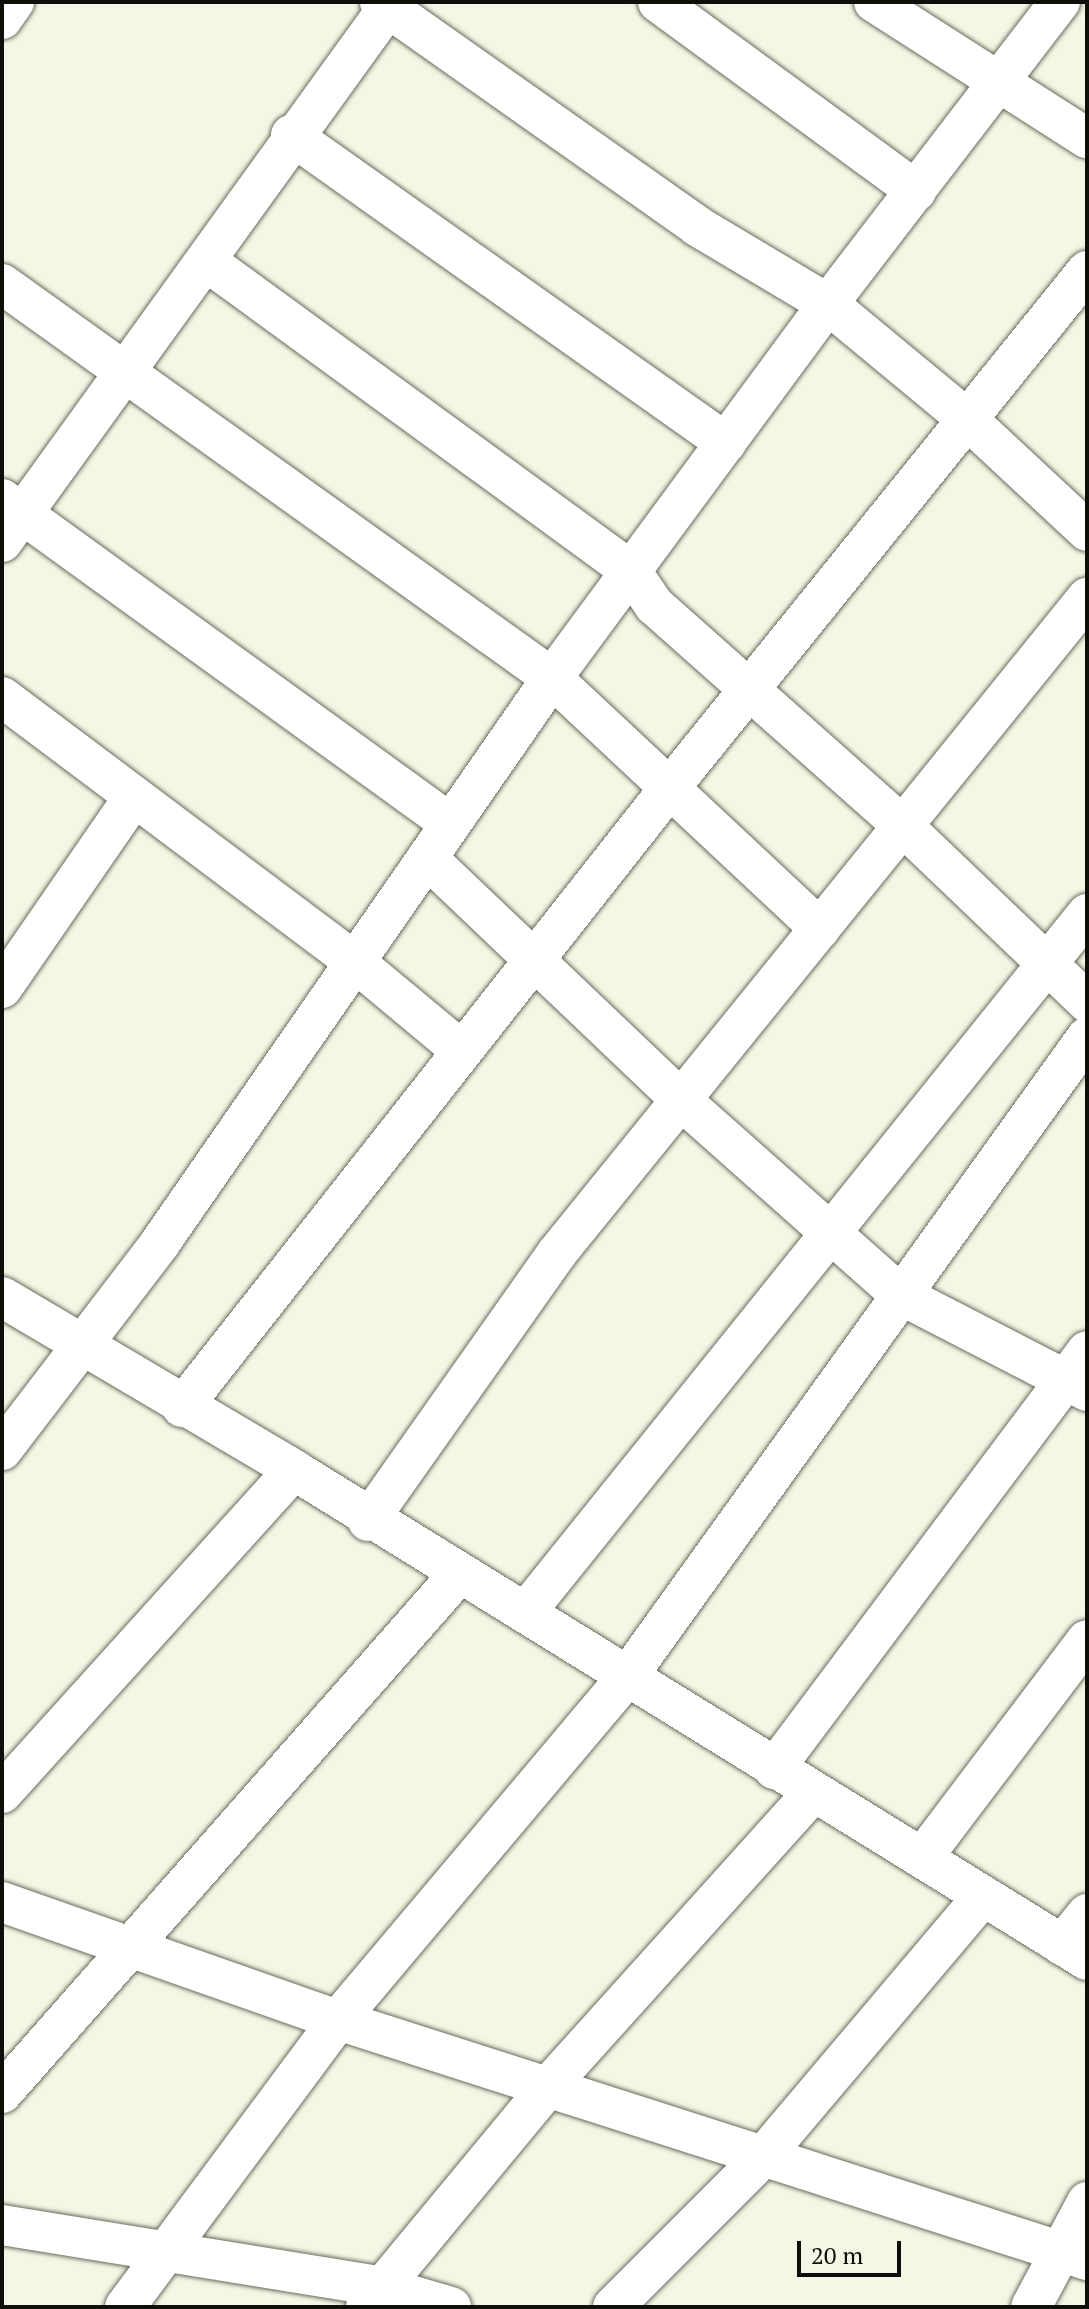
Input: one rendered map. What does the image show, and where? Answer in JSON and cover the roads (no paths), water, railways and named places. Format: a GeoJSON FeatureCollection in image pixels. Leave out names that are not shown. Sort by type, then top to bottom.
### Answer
{"type":"FeatureCollection","features":[{"type":"Feature","properties":{"kind":"street"},"geometry":{"type":"LineString","coordinates":[[2,19],[14,2]]}},
{"type":"Feature","properties":{"kind":"street"},"geometry":{"type":"LineString","coordinates":[[658,2],[916,191]]}},
{"type":"Feature","properties":{"kind":"street"},"geometry":{"type":"LineString","coordinates":[[874,2],[1087,138]]}},
{"type":"Feature","properties":{"kind":"street"},"geometry":{"type":"LineString","coordinates":[[2,1450],[85,1345],[552,678],[828,304],[1002,82],[1060,2]]}},
{"type":"Feature","properties":{"kind":"street"},"geometry":{"type":"LineString","coordinates":[[451,824],[9,518],[206,261],[291,135],[386,4],[697,226],[828,304],[967,419],[1087,531]]}},
{"type":"Feature","properties":{"kind":"street"},"geometry":{"type":"LineString","coordinates":[[291,135],[726,443]]}},
{"type":"Feature","properties":{"kind":"street"},"geometry":{"type":"LineString","coordinates":[[206,261],[631,571],[654,605],[903,826],[1045,967],[1087,1002]]}},
{"type":"Feature","properties":{"kind":"street"},"geometry":{"type":"LineString","coordinates":[[182,1407],[668,790],[1087,271]]}},
{"type":"Feature","properties":{"kind":"street"},"geometry":{"type":"LineString","coordinates":[[2,284],[552,678],[668,790],[820,929]]}},
{"type":"Feature","properties":{"kind":"street"},"geometry":{"type":"LineString","coordinates":[[368,1521],[557,1253],[1087,598]]}},
{"type":"Feature","properties":{"kind":"street"},"geometry":{"type":"LineString","coordinates":[[2,697],[355,962],[462,1051]]}},
{"type":"Feature","properties":{"kind":"street"},"geometry":{"type":"LineString","coordinates":[[2,988],[134,797]]}},
{"type":"Feature","properties":{"kind":"street"},"geometry":{"type":"LineString","coordinates":[[427,858],[681,1100],[827,1233],[901,1295],[1080,1374],[774,1769]]}},
{"type":"Feature","properties":{"kind":"street"},"geometry":{"type":"LineString","coordinates":[[525,1613],[827,1233],[1087,914]]}},
{"type":"Feature","properties":{"kind":"street"},"geometry":{"type":"LineString","coordinates":[[125,2307],[338,2020],[627,1677],[901,1295],[1083,1050]]}},
{"type":"Feature","properties":{"kind":"street"},"geometry":{"type":"LineString","coordinates":[[2,1297],[182,1407],[294,1470],[368,1521],[525,1613],[1074,1952],[1087,1914]]}},
{"type":"Feature","properties":{"kind":"street"},"geometry":{"type":"LineString","coordinates":[[2,1793],[294,1470]]}},
{"type":"Feature","properties":{"kind":"street"},"geometry":{"type":"LineString","coordinates":[[2,2093],[459,1574]]}},
{"type":"Feature","properties":{"kind":"street"},"geometry":{"type":"LineString","coordinates":[[922,1858],[1087,1640]]}},
{"type":"Feature","properties":{"kind":"street"},"geometry":{"type":"LineString","coordinates":[[375,2297],[547,2088],[813,1793]]}},
{"type":"Feature","properties":{"kind":"street"},"geometry":{"type":"LineString","coordinates":[[613,2307],[761,2159],[983,1896]]}},
{"type":"Feature","properties":{"kind":"street"},"geometry":{"type":"LineString","coordinates":[[2,1902],[126,1950],[338,2020],[761,2159],[1074,2255]]}},
{"type":"Feature","properties":{"kind":"street"},"geometry":{"type":"LineString","coordinates":[[1031,2307],[1074,2255],[1087,2202]]}},
{"type":"Feature","properties":{"kind":"street"},"geometry":{"type":"LineString","coordinates":[[2,2225],[167,2253],[375,2297],[451,2307]]}}]}
